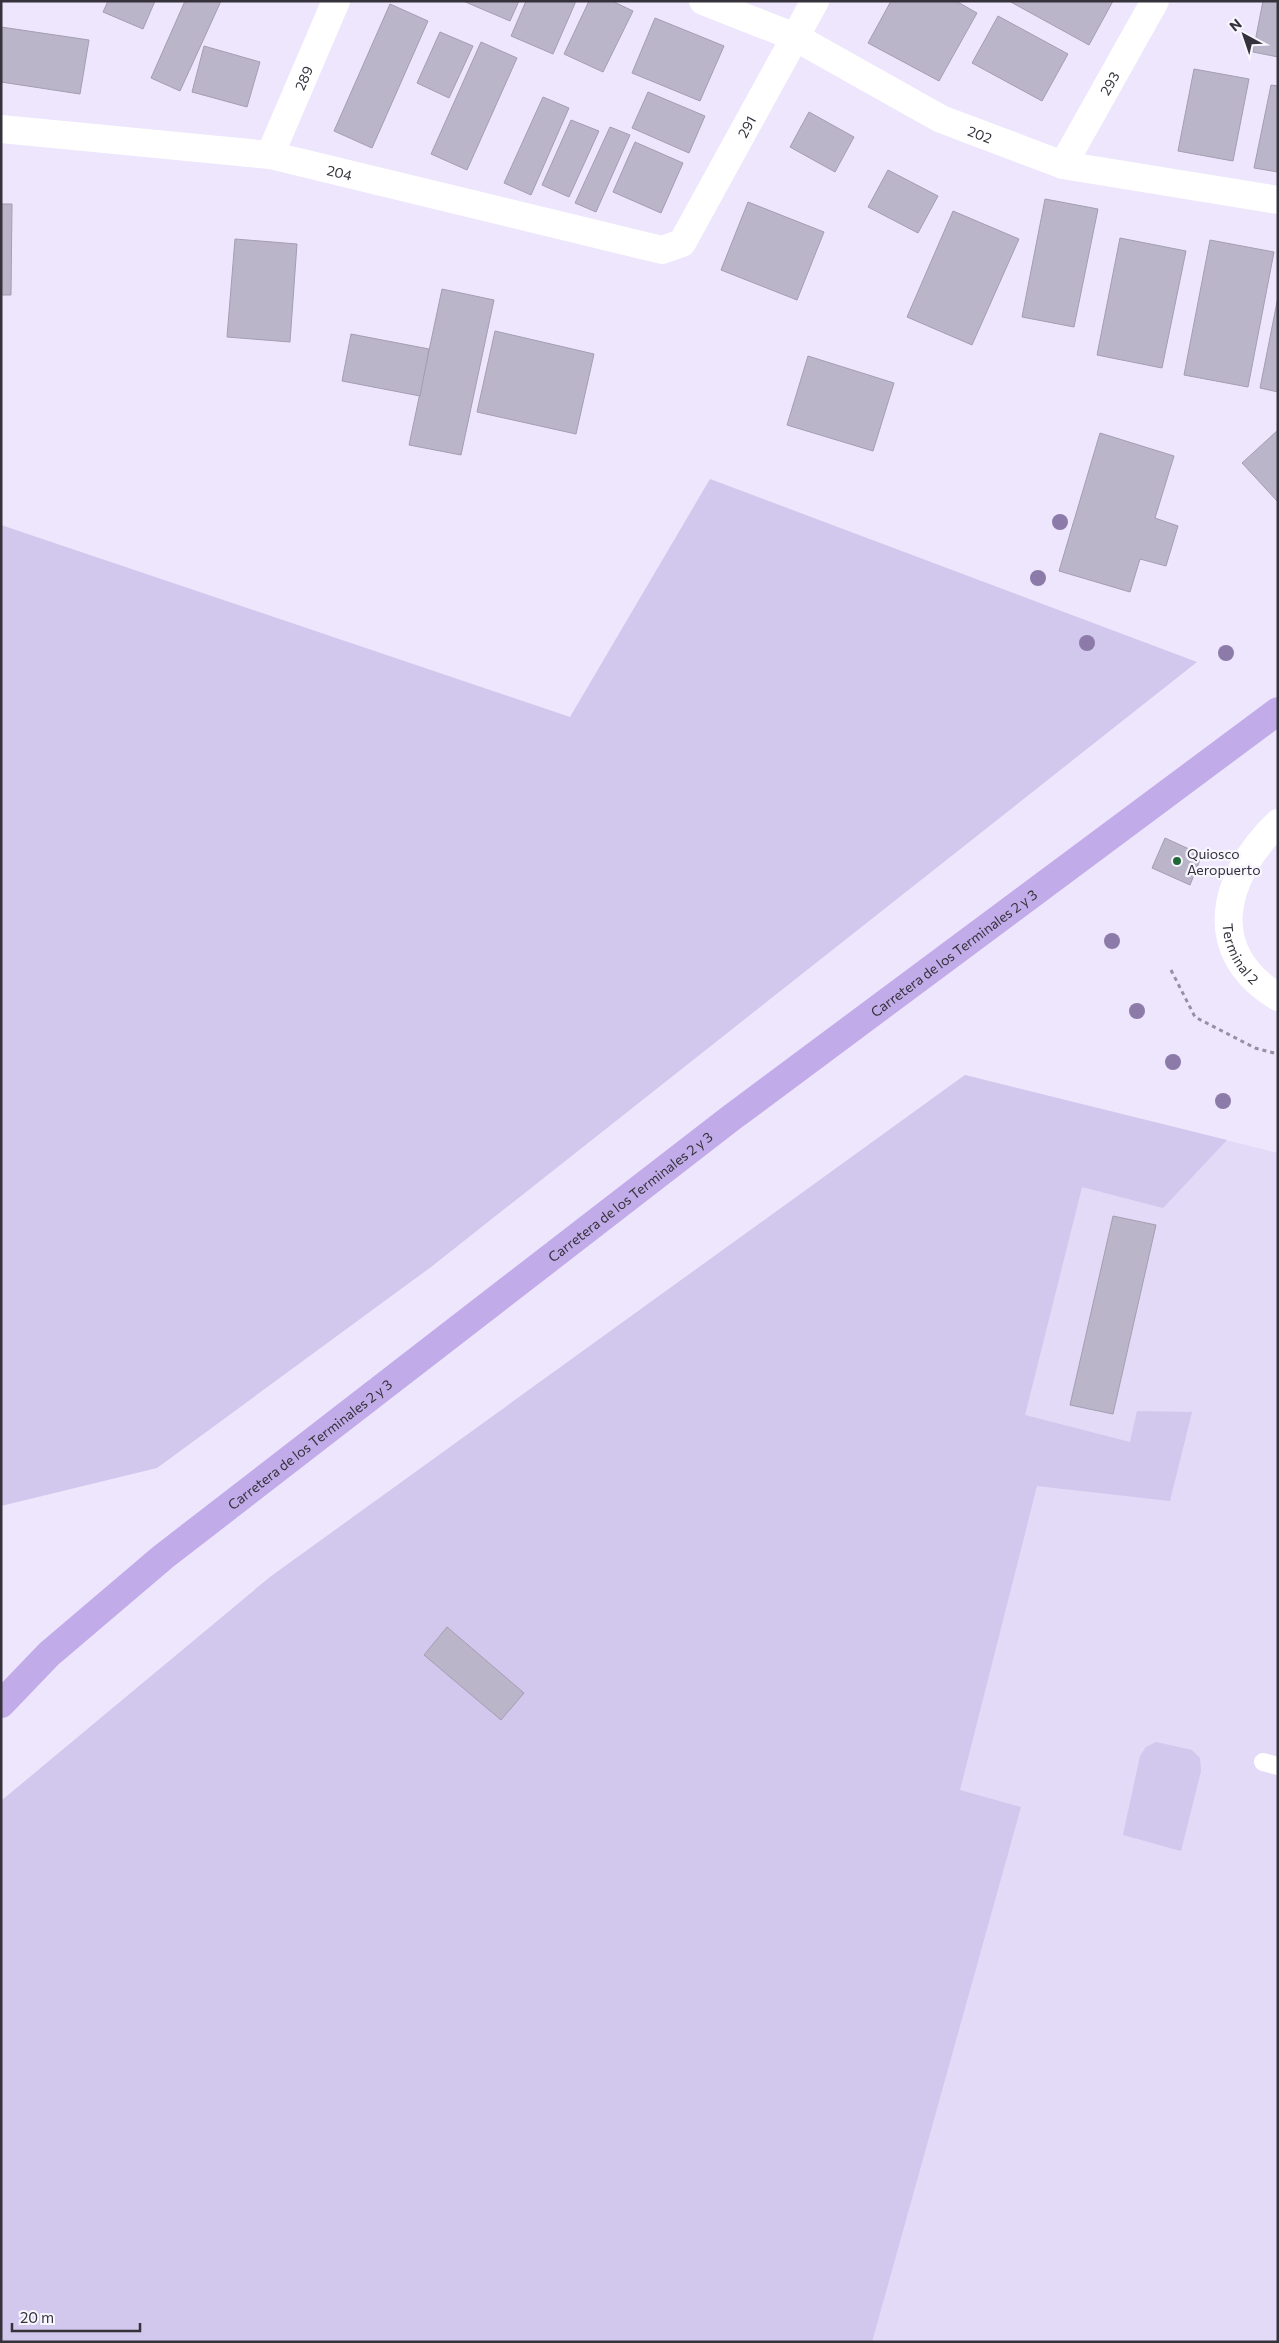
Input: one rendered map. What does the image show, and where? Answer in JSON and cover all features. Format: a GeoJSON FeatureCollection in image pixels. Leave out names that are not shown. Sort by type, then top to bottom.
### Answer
{"type":"FeatureCollection","features":[{"type":"Feature","properties":{"kind":"main road","name":"Carretera de los Terminales 2 y 3"},"geometry":{"type":"LineString","coordinates":[[1,1704],[49,1654],[163,1557],[731,1118],[1278,711]]}},
{"type":"Feature","properties":{"kind":"street","name":"289"},"geometry":{"type":"LineString","coordinates":[[270,156],[336,1]]}},
{"type":"Feature","properties":{"kind":"street","name":"202"},"geometry":{"type":"LineString","coordinates":[[703,1],[796,37],[941,119],[1063,165],[1278,200]]}},
{"type":"Feature","properties":{"kind":"street","name":"291"},"geometry":{"type":"LineString","coordinates":[[672,247],[682,243],[815,1]]}},
{"type":"Feature","properties":{"kind":"street","name":"293"},"geometry":{"type":"LineString","coordinates":[[1063,165],[1155,1]]}},
{"type":"Feature","properties":{"kind":"street","name":"204"},"geometry":{"type":"LineString","coordinates":[[1,129],[270,156],[662,250],[672,247]]}},
{"type":"Feature","properties":{"kind":"street","name":"Terminal 2"},"geometry":{"type":"LineString","coordinates":[[1278,823],[1256,846],[1238,875],[1229,902],[1228,922],[1229,938],[1243,966],[1251,976],[1278,997]]}},
{"type":"Feature","properties":{"kind":"path"},"geometry":{"type":"LineString","coordinates":[[1171,970],[1195,1017],[1255,1048],[1278,1054]]}},
{"type":"Feature","properties":{"kind":"shaded area"},"geometry":{"type":"Polygon","coordinates":[[[710,479],[1197,662],[431,1267],[157,1468],[1,1506],[1,525],[570,717],[710,479]]]}},
{"type":"Feature","properties":{"kind":"shaded area"},"geometry":{"type":"Polygon","coordinates":[[[965,1075],[1278,1153],[1278,2342],[1,2342],[1,1801],[270,1577],[965,1075]]]}},
{"type":"Feature","properties":{"kind":"shaded area"},"geometry":{"type":"Polygon","coordinates":[[[965,1075],[1227,1140],[1163,1208],[1082,1187],[1025,1415],[1130,1442],[1137,1411],[1192,1412],[1170,1501],[1037,1486],[960,1790],[1021,1807],[872,2342],[1,2342],[1,1801],[270,1577],[965,1075]]]}},
{"type":"Feature","properties":{"kind":"shaded area"},"geometry":{"type":"Polygon","coordinates":[[[1156,1742],[1192,1750],[1200,1758],[1201,1771],[1181,1851],[1123,1835],[1140,1756],[1146,1747],[1156,1742]]]}},
{"type":"Feature","properties":{"kind":"building"},"geometry":{"type":"Polygon","coordinates":[[[108,1],[155,1],[143,29],[103,12],[108,1]]]}},
{"type":"Feature","properties":{"kind":"building"},"geometry":{"type":"Polygon","coordinates":[[[185,1],[221,1],[180,91],[151,78],[185,1]]]}},
{"type":"Feature","properties":{"kind":"building"},"geometry":{"type":"Polygon","coordinates":[[[463,1],[519,1],[510,21],[463,1]]]}},
{"type":"Feature","properties":{"kind":"building"},"geometry":{"type":"Polygon","coordinates":[[[526,1],[576,1],[553,54],[511,36],[526,1]]]}},
{"type":"Feature","properties":{"kind":"building"},"geometry":{"type":"Polygon","coordinates":[[[589,1],[612,1],[633,11],[603,72],[564,54],[589,1]]]}},
{"type":"Feature","properties":{"kind":"building"},"geometry":{"type":"Polygon","coordinates":[[[891,1],[956,1],[977,13],[939,81],[868,43],[891,1]]]}},
{"type":"Feature","properties":{"kind":"building"},"geometry":{"type":"Polygon","coordinates":[[[1009,1],[1113,1],[1089,45],[1009,1]]]}},
{"type":"Feature","properties":{"kind":"building"},"geometry":{"type":"Polygon","coordinates":[[[1263,1],[1278,1],[1278,57],[1253,52],[1263,1]]]}},
{"type":"Feature","properties":{"kind":"building"},"geometry":{"type":"Polygon","coordinates":[[[390,4],[428,21],[372,148],[334,131],[390,4]]]}},
{"type":"Feature","properties":{"kind":"building"},"geometry":{"type":"Polygon","coordinates":[[[998,16],[1068,54],[1042,101],[972,63],[998,16]]]}},
{"type":"Feature","properties":{"kind":"building"},"geometry":{"type":"Polygon","coordinates":[[[655,18],[724,46],[700,101],[632,73],[655,18]]]}},
{"type":"Feature","properties":{"kind":"building"},"geometry":{"type":"Polygon","coordinates":[[[1,27],[89,40],[80,94],[1,82],[1,27]]]}},
{"type":"Feature","properties":{"kind":"building"},"geometry":{"type":"Polygon","coordinates":[[[440,32],[473,46],[449,98],[417,83],[440,32]]]}},
{"type":"Feature","properties":{"kind":"building"},"geometry":{"type":"Polygon","coordinates":[[[481,42],[517,58],[467,170],[431,154],[481,42]]]}},
{"type":"Feature","properties":{"kind":"building"},"geometry":{"type":"Polygon","coordinates":[[[204,46],[260,62],[247,107],[192,92],[204,46]]]}},
{"type":"Feature","properties":{"kind":"building"},"geometry":{"type":"Polygon","coordinates":[[[1194,69],[1249,79],[1233,161],[1178,151],[1194,69]]]}},
{"type":"Feature","properties":{"kind":"building"},"geometry":{"type":"Polygon","coordinates":[[[1271,85],[1278,86],[1278,172],[1254,168],[1271,85]]]}},
{"type":"Feature","properties":{"kind":"building"},"geometry":{"type":"Polygon","coordinates":[[[648,92],[705,116],[689,153],[632,128],[648,92]]]}},
{"type":"Feature","properties":{"kind":"building"},"geometry":{"type":"Polygon","coordinates":[[[543,97],[569,108],[531,195],[504,183],[543,97]]]}},
{"type":"Feature","properties":{"kind":"building"},"geometry":{"type":"Polygon","coordinates":[[[809,112],[854,137],[835,172],[790,147],[809,112]]]}},
{"type":"Feature","properties":{"kind":"building"},"geometry":{"type":"Polygon","coordinates":[[[571,120],[599,131],[569,197],[542,185],[571,120]]]}},
{"type":"Feature","properties":{"kind":"building"},"geometry":{"type":"Polygon","coordinates":[[[610,127],[630,135],[596,212],[575,203],[610,127]]]}},
{"type":"Feature","properties":{"kind":"building"},"geometry":{"type":"Polygon","coordinates":[[[635,142],[683,163],[661,213],[613,192],[635,142]]]}},
{"type":"Feature","properties":{"kind":"building"},"geometry":{"type":"Polygon","coordinates":[[[888,170],[938,196],[918,233],[868,207],[888,170]]]}},
{"type":"Feature","properties":{"kind":"building"},"geometry":{"type":"Polygon","coordinates":[[[1045,199],[1098,209],[1074,327],[1022,317],[1045,199]]]}},
{"type":"Feature","properties":{"kind":"building"},"geometry":{"type":"Polygon","coordinates":[[[748,202],[824,232],[797,300],[721,270],[748,202]]]}},
{"type":"Feature","properties":{"kind":"building"},"geometry":{"type":"Polygon","coordinates":[[[1,204],[12,204],[11,295],[1,295],[1,204]]]}},
{"type":"Feature","properties":{"kind":"building"},"geometry":{"type":"Polygon","coordinates":[[[953,211],[1019,239],[972,345],[907,317],[953,211]]]}},
{"type":"Feature","properties":{"kind":"building"},"geometry":{"type":"Polygon","coordinates":[[[1120,238],[1186,251],[1162,368],[1097,355],[1120,238]]]}},
{"type":"Feature","properties":{"kind":"building"},"geometry":{"type":"Polygon","coordinates":[[[235,239],[297,244],[290,342],[227,337],[235,239]]]}},
{"type":"Feature","properties":{"kind":"building"},"geometry":{"type":"Polygon","coordinates":[[[1210,240],[1274,252],[1248,387],[1184,375],[1210,240]]]}},
{"type":"Feature","properties":{"kind":"building"},"geometry":{"type":"Polygon","coordinates":[[[442,289],[494,300],[461,455],[409,445],[442,289]]]}},
{"type":"Feature","properties":{"kind":"building"},"geometry":{"type":"Polygon","coordinates":[[[1278,297],[1278,392],[1260,388],[1278,297]]]}},
{"type":"Feature","properties":{"kind":"building"},"geometry":{"type":"Polygon","coordinates":[[[495,331],[594,354],[576,434],[477,412],[495,331]]]}},
{"type":"Feature","properties":{"kind":"building"},"geometry":{"type":"Polygon","coordinates":[[[351,334],[429,349],[420,396],[342,381],[351,334]]]}},
{"type":"Feature","properties":{"kind":"building"},"geometry":{"type":"Polygon","coordinates":[[[808,356],[894,383],[873,451],[787,425],[808,356]]]}},
{"type":"Feature","properties":{"kind":"building"},"geometry":{"type":"Polygon","coordinates":[[[1278,430],[1278,502],[1242,463],[1278,430]]]}},
{"type":"Feature","properties":{"kind":"building"},"geometry":{"type":"Polygon","coordinates":[[[1100,433],[1174,456],[1155,518],[1178,526],[1166,566],[1140,559],[1130,592],[1059,571],[1100,433]]]}},
{"type":"Feature","properties":{"kind":"building","name":"Quiosco Aeropuerto"},"geometry":{"type":"Polygon","coordinates":[[[1165,838],[1202,855],[1190,885],[1152,868],[1165,838]]]}},
{"type":"Feature","properties":{"kind":"building"},"geometry":{"type":"Polygon","coordinates":[[[1113,1216],[1156,1225],[1113,1414],[1070,1405],[1113,1216]]]}},
{"type":"Feature","properties":{"kind":"building"},"geometry":{"type":"Polygon","coordinates":[[[447,1627],[524,1693],[501,1720],[424,1655],[447,1627]]]}},
{"type":"Feature","properties":{"kind":"place","name":"Quiosco Aeropuerto"},"geometry":{"type":"Point","coordinates":[1177,861]}}]}
